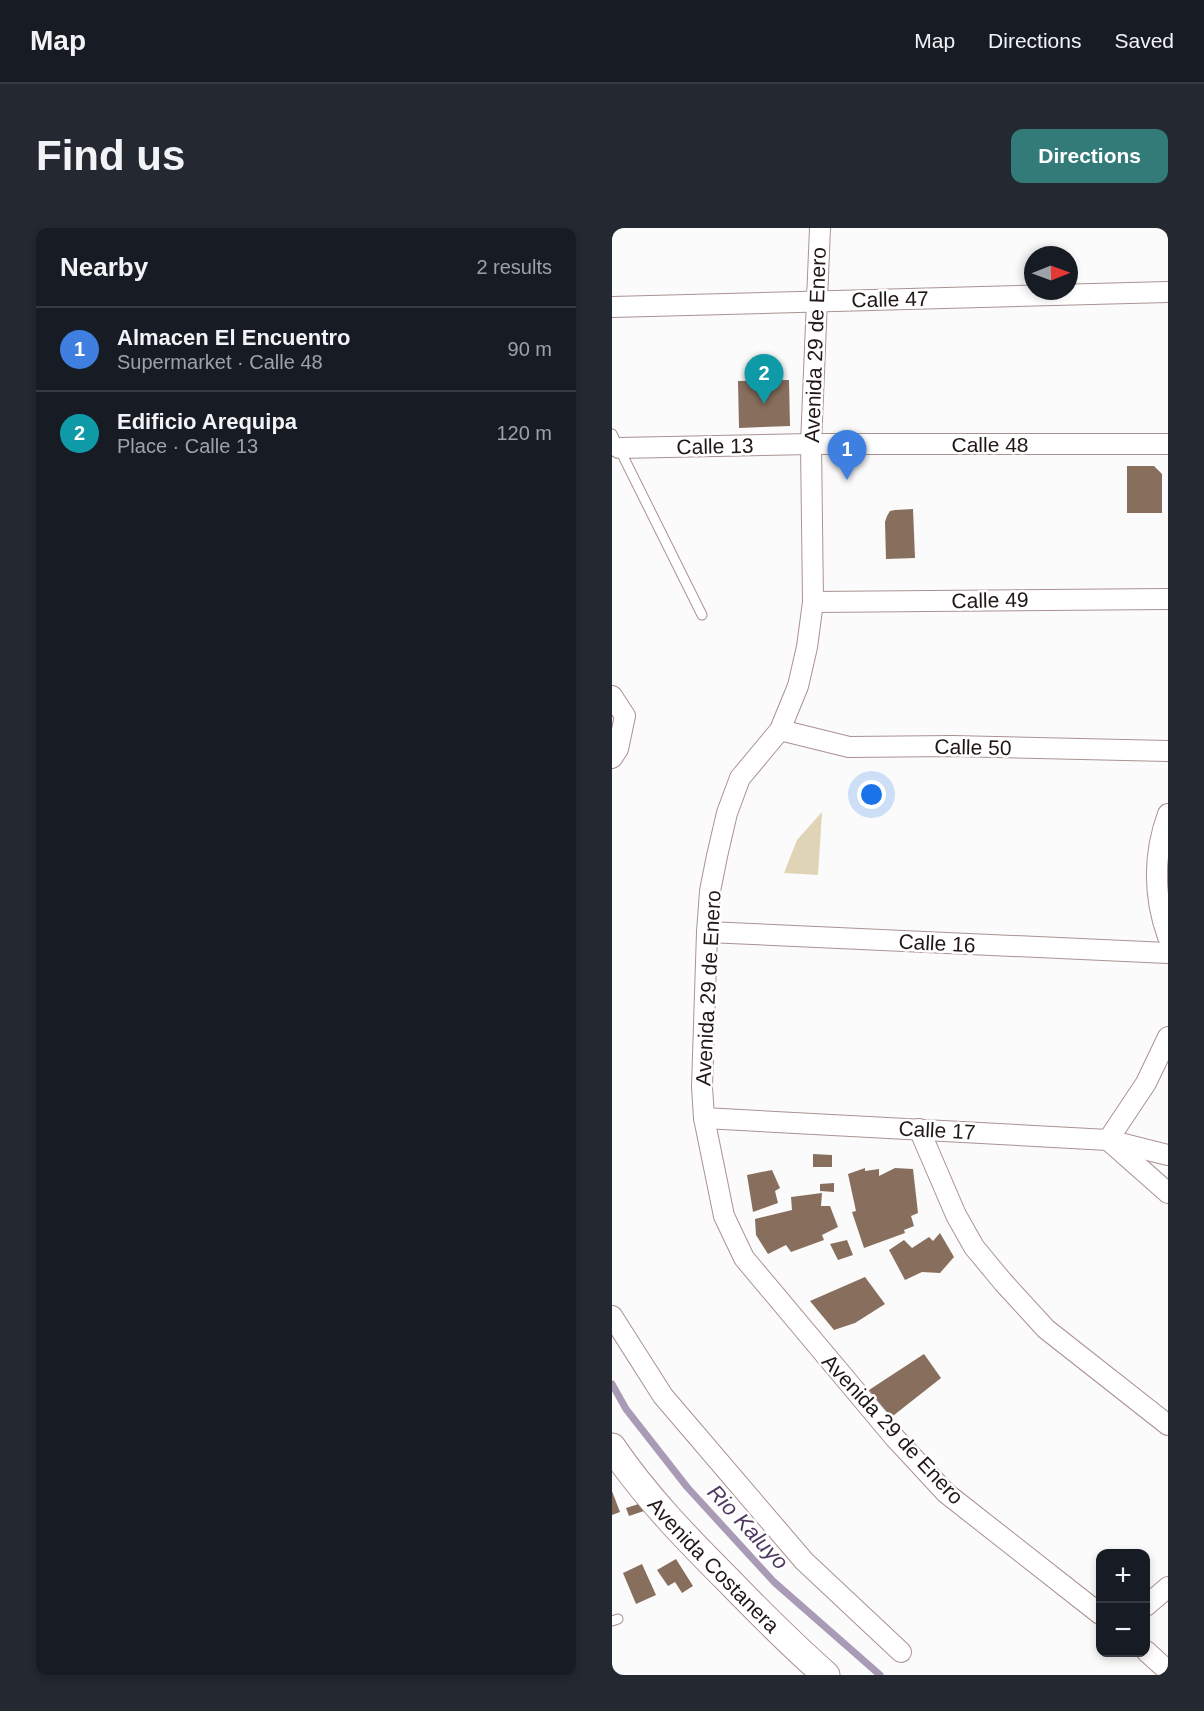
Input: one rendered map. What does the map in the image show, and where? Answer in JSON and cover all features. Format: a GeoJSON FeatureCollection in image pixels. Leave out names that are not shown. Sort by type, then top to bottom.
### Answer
{"type":"FeatureCollection","features":[{"type":"Feature","properties":{"kind":"main road","name":"Avenida Costanera"},"geometry":{"type":"LineString","coordinates":[[612,1447],[644,1492],[669,1521],[794,1647],[826,1675]]}},
{"type":"Feature","properties":{"kind":"street","name":"Avenida 29 de Enero"},"geometry":{"type":"LineString","coordinates":[[820,228],[811,444],[813,602],[807,647],[798,687],[780,730],[740,778],[727,813],[710,891],[702,1086],[704,1118],[724,1216],[744,1258],[895,1438],[946,1493],[1096,1610]]}},
{"type":"Feature","properties":{"kind":"street","name":"Calle 47"},"geometry":{"type":"LineString","coordinates":[[612,307],[1168,292]]}},
{"type":"Feature","properties":{"kind":"street","name":"Calle 13"},"geometry":{"type":"LineString","coordinates":[[615,441],[811,444]]}},
{"type":"Feature","properties":{"kind":"street","name":"Calle 48"},"geometry":{"type":"LineString","coordinates":[[811,444],[1168,444]]}},
{"type":"Feature","properties":{"kind":"street","name":"Calle 49"},"geometry":{"type":"LineString","coordinates":[[813,602],[1168,599]]}},
{"type":"Feature","properties":{"kind":"street"},"geometry":{"type":"LineString","coordinates":[[612,696],[625,716],[618,748],[612,758]]}},
{"type":"Feature","properties":{"kind":"street","name":"Calle 50"},"geometry":{"type":"LineString","coordinates":[[780,730],[849,747],[952,746],[1168,751]]}},
{"type":"Feature","properties":{"kind":"street"},"geometry":{"type":"LineString","coordinates":[[1168,814],[1159,839],[1156,877],[1160,915],[1168,937]]}},
{"type":"Feature","properties":{"kind":"street","name":"Calle 16"},"geometry":{"type":"LineString","coordinates":[[707,932],[1168,953]]}},
{"type":"Feature","properties":{"kind":"street"},"geometry":{"type":"LineString","coordinates":[[1168,1037],[1146,1083],[1108,1140],[1168,1193]]}},
{"type":"Feature","properties":{"kind":"street","name":"Calle 17"},"geometry":{"type":"LineString","coordinates":[[704,1118],[1108,1140],[1168,1155]]}},
{"type":"Feature","properties":{"kind":"street"},"geometry":{"type":"LineString","coordinates":[[919,1130],[956,1215],[974,1247],[1003,1282],[1046,1329],[1168,1425]]}},
{"type":"Feature","properties":{"kind":"street"},"geometry":{"type":"LineString","coordinates":[[612,1316],[663,1396],[797,1552],[901,1652]]}},
{"type":"Feature","properties":{"kind":"street"},"geometry":{"type":"LineString","coordinates":[[1149,1603],[1168,1587]]}},
{"type":"Feature","properties":{"kind":"street"},"geometry":{"type":"LineString","coordinates":[[1150,1655],[1168,1671]]}},
{"type":"Feature","properties":{"kind":"lane"},"geometry":{"type":"LineString","coordinates":[[615,441],[702,615]]}},
{"type":"Feature","properties":{"kind":"shaded area"},"geometry":{"type":"Polygon","coordinates":[[[822,812],[818,875],[784,873],[797,840],[822,812]]]}},
{"type":"Feature","properties":{"kind":"building"},"geometry":{"type":"Polygon","coordinates":[[[789,380],[790,426],[739,428],[738,381],[789,380]]]}},
{"type":"Feature","properties":{"kind":"building"},"geometry":{"type":"Polygon","coordinates":[[[1127,466],[1154,466],[1162,474],[1162,513],[1127,513],[1127,466]]]}},
{"type":"Feature","properties":{"kind":"building"},"geometry":{"type":"Polygon","coordinates":[[[913,509],[915,558],[886,559],[885,522],[887,516],[890,511],[913,509]]]}},
{"type":"Feature","properties":{"kind":"building"},"geometry":{"type":"Polygon","coordinates":[[[813,1154],[832,1155],[832,1167],[813,1167],[813,1154]]]}},
{"type":"Feature","properties":{"kind":"building"},"geometry":{"type":"Polygon","coordinates":[[[865,1168],[865,1171],[879,1169],[879,1176],[895,1168],[913,1169],[918,1213],[911,1216],[914,1226],[904,1230],[905,1233],[864,1248],[852,1212],[856,1211],[848,1174],[865,1168]]]}},
{"type":"Feature","properties":{"kind":"building"},"geometry":{"type":"Polygon","coordinates":[[[772,1170],[780,1188],[775,1191],[778,1203],[753,1212],[747,1175],[772,1170]]]}},
{"type":"Feature","properties":{"kind":"building"},"geometry":{"type":"Polygon","coordinates":[[[834,1183],[834,1192],[820,1191],[820,1184],[834,1183]]]}},
{"type":"Feature","properties":{"kind":"building"},"geometry":{"type":"Polygon","coordinates":[[[822,1193],[821,1206],[830,1206],[838,1227],[822,1235],[824,1240],[791,1252],[786,1245],[768,1254],[756,1235],[755,1219],[792,1210],[791,1197],[822,1193]]]}},
{"type":"Feature","properties":{"kind":"building"},"geometry":{"type":"Polygon","coordinates":[[[940,1233],[954,1257],[940,1273],[922,1272],[905,1280],[889,1250],[904,1240],[912,1248],[929,1237],[933,1241],[940,1233]]]}},
{"type":"Feature","properties":{"kind":"building"},"geometry":{"type":"Polygon","coordinates":[[[847,1240],[853,1255],[838,1260],[830,1244],[847,1240]]]}},
{"type":"Feature","properties":{"kind":"building"},"geometry":{"type":"Polygon","coordinates":[[[865,1277],[885,1304],[855,1323],[834,1330],[810,1301],[865,1277]]]}},
{"type":"Feature","properties":{"kind":"building"},"geometry":{"type":"Polygon","coordinates":[[[924,1354],[941,1378],[889,1419],[869,1390],[924,1354]]]}},
{"type":"Feature","properties":{"kind":"building"},"geometry":{"type":"Polygon","coordinates":[[[612,1491],[620,1512],[612,1515],[612,1491]]]}},
{"type":"Feature","properties":{"kind":"building"},"geometry":{"type":"Polygon","coordinates":[[[645,1502],[647,1510],[629,1516],[626,1508],[645,1502]]]}},
{"type":"Feature","properties":{"kind":"building"},"geometry":{"type":"Polygon","coordinates":[[[676,1559],[693,1586],[682,1593],[675,1582],[668,1586],[657,1570],[676,1559]]]}},
{"type":"Feature","properties":{"kind":"building"},"geometry":{"type":"Polygon","coordinates":[[[642,1564],[656,1595],[636,1604],[623,1573],[642,1564]]]}},
{"type":"Feature","properties":{"kind":"waterway","name":"Rio Kaluyo"},"geometry":{"type":"LineString","coordinates":[[612,1384],[626,1409],[687,1487],[774,1582],[880,1675]]}},
{"type":"Feature","properties":{"kind":"place","name":"Edificio Arequipa"},"geometry":{"type":"Point","coordinates":[764,404]}},
{"type":"Feature","properties":{"kind":"place","name":"Almacen El Encuentro"},"geometry":{"type":"Point","coordinates":[847,480]}}]}
